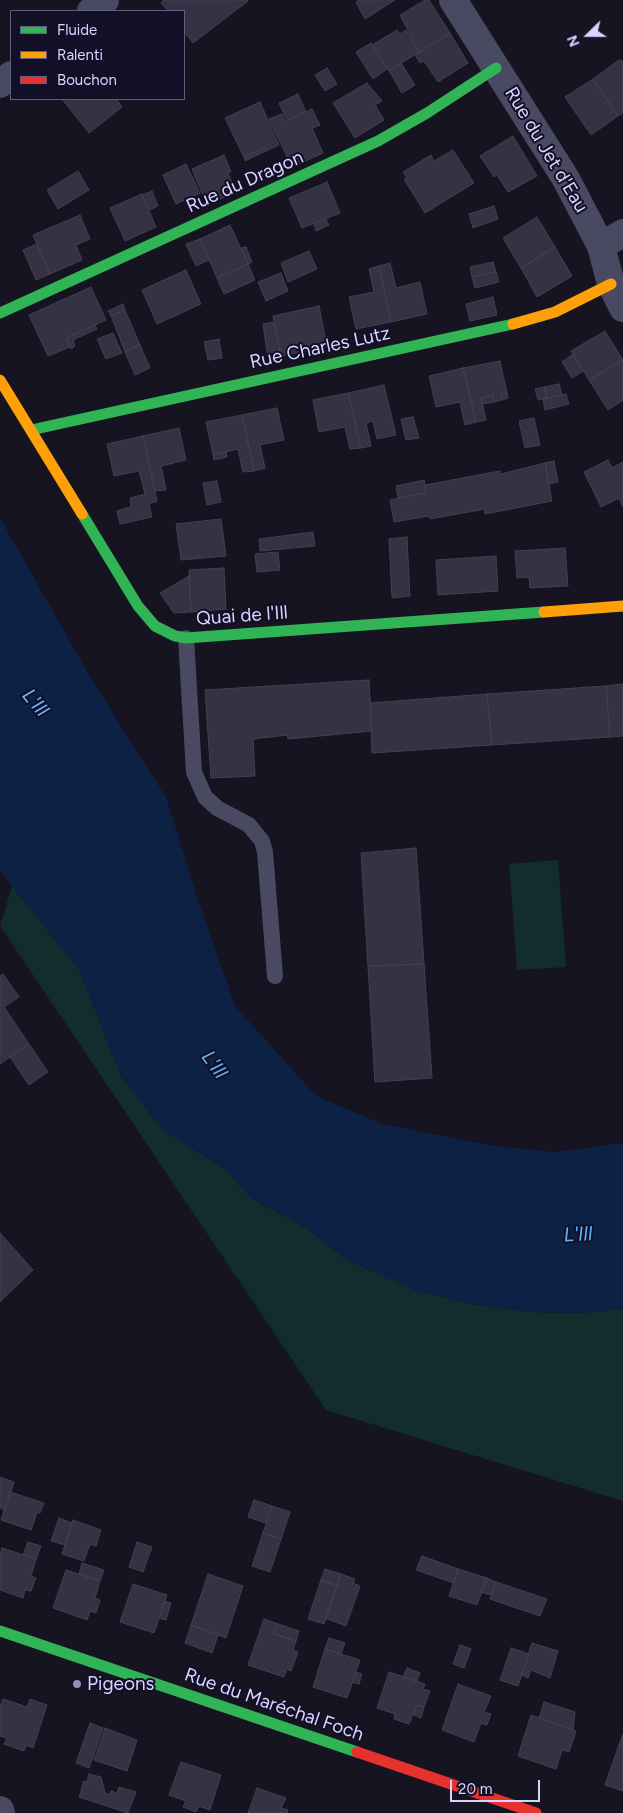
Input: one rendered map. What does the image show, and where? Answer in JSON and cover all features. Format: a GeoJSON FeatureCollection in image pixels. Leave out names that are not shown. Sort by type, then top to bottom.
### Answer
{"type":"FeatureCollection","features":[{"type":"Feature","properties":{"kind":"street"},"geometry":{"type":"LineString","coordinates":[[92,10],[106,0]]}},
{"type":"Feature","properties":{"kind":"street","name":"Rue du Jet d'Eau"},"geometry":{"type":"LineString","coordinates":[[453,0],[566,179],[612,239],[611,284],[623,308]]}},
{"type":"Feature","properties":{"kind":"street","name":"Rue du Dragon"},"geometry":{"type":"LineString","coordinates":[[0,313],[378,141],[427,113],[496,68]]}},
{"type":"Feature","properties":{"kind":"street"},"geometry":{"type":"LineString","coordinates":[[0,84],[10,76]]}},
{"type":"Feature","properties":{"kind":"street","name":"Rue Charles Lutz"},"geometry":{"type":"LineString","coordinates":[[31,430],[531,320],[556,312],[611,284]]}},
{"type":"Feature","properties":{"kind":"street","name":"Quai de l'Ill"},"geometry":{"type":"LineString","coordinates":[[0,380],[149,620],[166,633],[186,638],[623,606]]}},
{"type":"Feature","properties":{"kind":"street","name":"Rue du Maréchal Foch"},"geometry":{"type":"LineString","coordinates":[[0,1631],[536,1813]]}},
{"type":"Feature","properties":{"kind":"lane"},"geometry":{"type":"LineString","coordinates":[[186,638],[194,772],[205,797],[217,808],[249,826],[262,841],[265,852],[275,976]]}},
{"type":"Feature","properties":{"kind":"green space"},"geometry":{"type":"Polygon","coordinates":[[[558,860],[566,967],[517,970],[509,864],[558,860]]]}},
{"type":"Feature","properties":{"kind":"green space"},"geometry":{"type":"Polygon","coordinates":[[[12,886],[80,971],[121,1076],[162,1129],[226,1170],[251,1198],[308,1229],[347,1260],[418,1291],[471,1304],[531,1312],[580,1313],[623,1309],[623,1501],[326,1410],[0,926],[12,886]]]}},
{"type":"Feature","properties":{"kind":"water","name":"L'Ill"},"geometry":{"type":"Polygon","coordinates":[[[0,518],[93,682],[166,797],[198,900],[235,1006],[316,1096],[382,1124],[494,1146],[555,1152],[623,1143],[623,1309],[580,1313],[531,1312],[471,1304],[418,1291],[347,1260],[308,1229],[251,1198],[226,1170],[162,1129],[121,1076],[80,971],[0,871],[0,518]]]}},
{"type":"Feature","properties":{"kind":"building"},"geometry":{"type":"Polygon","coordinates":[[[164,0],[248,1],[193,43],[185,33],[185,10],[167,10],[161,3],[164,0]]]}},
{"type":"Feature","properties":{"kind":"building"},"geometry":{"type":"Polygon","coordinates":[[[359,0],[395,0],[365,19],[356,2],[359,0]]]}},
{"type":"Feature","properties":{"kind":"building"},"geometry":{"type":"Polygon","coordinates":[[[425,0],[429,0],[450,33],[419,52],[400,15],[425,0]]]}},
{"type":"Feature","properties":{"kind":"building"},"geometry":{"type":"Polygon","coordinates":[[[397,30],[400,34],[406,30],[419,52],[389,71],[372,45],[397,30]]]}},
{"type":"Feature","properties":{"kind":"building"},"geometry":{"type":"Polygon","coordinates":[[[450,33],[468,63],[438,82],[424,61],[420,63],[415,55],[450,33]]]}},
{"type":"Feature","properties":{"kind":"building"},"geometry":{"type":"Polygon","coordinates":[[[371,43],[387,69],[373,79],[356,52],[371,43]]]}},
{"type":"Feature","properties":{"kind":"building"},"geometry":{"type":"Polygon","coordinates":[[[619,60],[623,61],[623,113],[618,116],[593,79],[619,60]]]}},
{"type":"Feature","properties":{"kind":"building"},"geometry":{"type":"Polygon","coordinates":[[[401,63],[415,85],[402,93],[389,71],[401,63]]]}},
{"type":"Feature","properties":{"kind":"building"},"geometry":{"type":"Polygon","coordinates":[[[327,68],[337,84],[325,91],[315,75],[327,68]]]}},
{"type":"Feature","properties":{"kind":"building"},"geometry":{"type":"Polygon","coordinates":[[[593,79],[618,116],[591,135],[565,97],[593,79]]]}},
{"type":"Feature","properties":{"kind":"building"},"geometry":{"type":"Polygon","coordinates":[[[367,83],[382,101],[375,105],[384,120],[355,138],[333,103],[367,83]]]}},
{"type":"Feature","properties":{"kind":"building"},"geometry":{"type":"Polygon","coordinates":[[[298,94],[306,112],[287,121],[279,103],[298,94]]]}},
{"type":"Feature","properties":{"kind":"building"},"geometry":{"type":"Polygon","coordinates":[[[63,100],[117,100],[122,107],[89,133],[63,100]]]}},
{"type":"Feature","properties":{"kind":"building"},"geometry":{"type":"Polygon","coordinates":[[[260,102],[279,145],[266,151],[264,148],[244,157],[225,118],[260,102]]]}},
{"type":"Feature","properties":{"kind":"building"},"geometry":{"type":"Polygon","coordinates":[[[312,109],[320,125],[312,128],[323,153],[292,167],[269,119],[282,114],[285,122],[312,109]]]}},
{"type":"Feature","properties":{"kind":"building"},"geometry":{"type":"Polygon","coordinates":[[[513,136],[537,176],[508,192],[497,175],[494,177],[480,156],[513,136]]]}},
{"type":"Feature","properties":{"kind":"building"},"geometry":{"type":"Polygon","coordinates":[[[264,148],[266,151],[245,161],[244,157],[264,148]]]}},
{"type":"Feature","properties":{"kind":"building"},"geometry":{"type":"Polygon","coordinates":[[[453,150],[474,183],[425,213],[404,179],[407,178],[403,172],[431,155],[434,161],[453,150]]]}},
{"type":"Feature","properties":{"kind":"building"},"geometry":{"type":"Polygon","coordinates":[[[224,155],[231,172],[228,173],[234,187],[225,191],[227,196],[207,205],[192,169],[224,155]]]}},
{"type":"Feature","properties":{"kind":"building"},"geometry":{"type":"Polygon","coordinates":[[[186,164],[200,193],[176,204],[163,175],[186,164]]]}},
{"type":"Feature","properties":{"kind":"building"},"geometry":{"type":"Polygon","coordinates":[[[78,171],[89,190],[58,209],[47,190],[78,171]]]}},
{"type":"Feature","properties":{"kind":"building"},"geometry":{"type":"Polygon","coordinates":[[[327,182],[340,213],[302,228],[289,198],[327,182]]]}},
{"type":"Feature","properties":{"kind":"building"},"geometry":{"type":"Polygon","coordinates":[[[152,191],[158,206],[149,210],[142,195],[152,191]]]}},
{"type":"Feature","properties":{"kind":"building"},"geometry":{"type":"Polygon","coordinates":[[[142,194],[156,227],[125,241],[110,208],[142,194]]]}},
{"type":"Feature","properties":{"kind":"building"},"geometry":{"type":"Polygon","coordinates":[[[494,206],[498,219],[473,228],[469,214],[494,206]]]}},
{"type":"Feature","properties":{"kind":"building"},"geometry":{"type":"Polygon","coordinates":[[[80,215],[90,239],[76,245],[82,260],[50,274],[33,235],[80,215]]]}},
{"type":"Feature","properties":{"kind":"building"},"geometry":{"type":"Polygon","coordinates":[[[537,217],[555,247],[521,268],[503,238],[537,217]]]}},
{"type":"Feature","properties":{"kind":"building"},"geometry":{"type":"Polygon","coordinates":[[[326,219],[329,225],[316,231],[314,224],[326,219]]]}},
{"type":"Feature","properties":{"kind":"building"},"geometry":{"type":"Polygon","coordinates":[[[230,225],[248,264],[217,278],[200,239],[230,225]]]}},
{"type":"Feature","properties":{"kind":"building"},"geometry":{"type":"Polygon","coordinates":[[[200,239],[209,260],[196,266],[186,244],[200,239]]]}},
{"type":"Feature","properties":{"kind":"building"},"geometry":{"type":"Polygon","coordinates":[[[37,244],[50,274],[36,280],[23,250],[37,244]]]}},
{"type":"Feature","properties":{"kind":"building"},"geometry":{"type":"Polygon","coordinates":[[[246,247],[252,262],[248,264],[241,248],[246,247]]]}},
{"type":"Feature","properties":{"kind":"building"},"geometry":{"type":"Polygon","coordinates":[[[555,247],[572,276],[537,297],[521,268],[555,247]]]}},
{"type":"Feature","properties":{"kind":"building"},"geometry":{"type":"Polygon","coordinates":[[[309,251],[317,269],[288,282],[281,263],[309,251]]]}},
{"type":"Feature","properties":{"kind":"building"},"geometry":{"type":"Polygon","coordinates":[[[493,262],[496,272],[472,277],[470,267],[493,262]]]}},
{"type":"Feature","properties":{"kind":"building"},"geometry":{"type":"Polygon","coordinates":[[[390,263],[396,288],[420,282],[427,314],[391,322],[379,266],[390,263]]]}},
{"type":"Feature","properties":{"kind":"building"},"geometry":{"type":"Polygon","coordinates":[[[248,264],[255,280],[224,294],[217,278],[248,264]]]}},
{"type":"Feature","properties":{"kind":"building"},"geometry":{"type":"Polygon","coordinates":[[[379,266],[391,322],[356,329],[349,297],[374,292],[369,269],[379,266]]]}},
{"type":"Feature","properties":{"kind":"building"},"geometry":{"type":"Polygon","coordinates":[[[186,270],[201,304],[157,324],[142,290],[186,270]]]}},
{"type":"Feature","properties":{"kind":"building"},"geometry":{"type":"Polygon","coordinates":[[[496,272],[499,282],[475,288],[472,277],[496,272]]]}},
{"type":"Feature","properties":{"kind":"building"},"geometry":{"type":"Polygon","coordinates":[[[281,273],[288,291],[266,301],[258,282],[281,273]]]}},
{"type":"Feature","properties":{"kind":"building"},"geometry":{"type":"Polygon","coordinates":[[[91,287],[106,320],[66,338],[70,347],[48,356],[29,315],[91,287]]]}},
{"type":"Feature","properties":{"kind":"building"},"geometry":{"type":"Polygon","coordinates":[[[493,297],[497,315],[470,321],[466,304],[493,297]]]}},
{"type":"Feature","properties":{"kind":"building"},"geometry":{"type":"Polygon","coordinates":[[[123,304],[125,310],[111,316],[108,311],[123,304]]]}},
{"type":"Feature","properties":{"kind":"building"},"geometry":{"type":"Polygon","coordinates":[[[319,306],[327,347],[281,356],[273,316],[319,306]]]}},
{"type":"Feature","properties":{"kind":"building"},"geometry":{"type":"Polygon","coordinates":[[[125,310],[140,345],[125,352],[111,316],[125,310]]]}},
{"type":"Feature","properties":{"kind":"building"},"geometry":{"type":"Polygon","coordinates":[[[274,322],[281,356],[268,359],[263,324],[274,322]]]}},
{"type":"Feature","properties":{"kind":"building"},"geometry":{"type":"Polygon","coordinates":[[[95,325],[97,329],[73,340],[75,346],[71,349],[66,338],[95,325]]]}},
{"type":"Feature","properties":{"kind":"building"},"geometry":{"type":"Polygon","coordinates":[[[605,331],[623,360],[589,380],[571,351],[605,331]]]}},
{"type":"Feature","properties":{"kind":"building"},"geometry":{"type":"Polygon","coordinates":[[[113,333],[122,353],[106,359],[97,339],[113,333]]]}},
{"type":"Feature","properties":{"kind":"building"},"geometry":{"type":"Polygon","coordinates":[[[219,339],[222,358],[208,360],[204,342],[219,339]]]}},
{"type":"Feature","properties":{"kind":"building"},"geometry":{"type":"Polygon","coordinates":[[[140,345],[150,368],[135,375],[125,352],[140,345]]]}},
{"type":"Feature","properties":{"kind":"building"},"geometry":{"type":"Polygon","coordinates":[[[573,354],[583,371],[572,378],[562,362],[573,354]]]}},
{"type":"Feature","properties":{"kind":"building"},"geometry":{"type":"Polygon","coordinates":[[[623,360],[623,400],[608,410],[589,380],[623,360]]]}},
{"type":"Feature","properties":{"kind":"building"},"geometry":{"type":"Polygon","coordinates":[[[500,361],[507,393],[501,394],[502,400],[494,402],[493,395],[481,398],[486,420],[476,422],[463,368],[500,361]]]}},
{"type":"Feature","properties":{"kind":"building"},"geometry":{"type":"Polygon","coordinates":[[[463,368],[476,422],[465,425],[460,402],[436,407],[429,376],[463,368]]]}},
{"type":"Feature","properties":{"kind":"building"},"geometry":{"type":"Polygon","coordinates":[[[559,384],[562,395],[547,398],[545,387],[559,384]]]}},
{"type":"Feature","properties":{"kind":"building"},"geometry":{"type":"Polygon","coordinates":[[[384,385],[396,435],[377,439],[373,421],[366,423],[371,446],[361,448],[348,393],[384,385]]]}},
{"type":"Feature","properties":{"kind":"building"},"geometry":{"type":"Polygon","coordinates":[[[545,387],[547,398],[538,400],[535,389],[545,387]]]}},
{"type":"Feature","properties":{"kind":"building"},"geometry":{"type":"Polygon","coordinates":[[[348,393],[361,448],[350,449],[345,427],[319,432],[313,400],[348,393]]]}},
{"type":"Feature","properties":{"kind":"building"},"geometry":{"type":"Polygon","coordinates":[[[507,393],[508,398],[502,400],[501,394],[507,393]]]}},
{"type":"Feature","properties":{"kind":"building"},"geometry":{"type":"Polygon","coordinates":[[[566,394],[569,404],[545,410],[543,399],[566,394]]]}},
{"type":"Feature","properties":{"kind":"building"},"geometry":{"type":"Polygon","coordinates":[[[493,395],[494,402],[482,404],[481,398],[493,395]]]}},
{"type":"Feature","properties":{"kind":"building"},"geometry":{"type":"Polygon","coordinates":[[[277,408],[284,440],[260,445],[265,468],[254,471],[242,415],[277,408]]]}},
{"type":"Feature","properties":{"kind":"building"},"geometry":{"type":"Polygon","coordinates":[[[242,415],[254,471],[243,472],[238,449],[213,455],[206,422],[242,415]]]}},
{"type":"Feature","properties":{"kind":"building"},"geometry":{"type":"Polygon","coordinates":[[[413,417],[419,438],[406,440],[401,419],[413,417]]]}},
{"type":"Feature","properties":{"kind":"building"},"geometry":{"type":"Polygon","coordinates":[[[534,418],[540,445],[525,448],[519,421],[534,418]]]}},
{"type":"Feature","properties":{"kind":"building"},"geometry":{"type":"Polygon","coordinates":[[[179,428],[186,460],[161,466],[166,490],[155,491],[143,436],[179,428]]]}},
{"type":"Feature","properties":{"kind":"building"},"geometry":{"type":"Polygon","coordinates":[[[143,436],[157,501],[149,504],[152,517],[120,524],[117,511],[131,507],[130,498],[145,494],[139,471],[114,476],[107,444],[143,436]]]}},
{"type":"Feature","properties":{"kind":"building"},"geometry":{"type":"Polygon","coordinates":[[[226,452],[227,457],[214,460],[213,455],[226,452]]]}},
{"type":"Feature","properties":{"kind":"building"},"geometry":{"type":"Polygon","coordinates":[[[608,460],[612,468],[623,462],[623,507],[619,498],[601,507],[584,472],[608,460]]]}},
{"type":"Feature","properties":{"kind":"building"},"geometry":{"type":"Polygon","coordinates":[[[554,461],[558,482],[549,484],[545,463],[554,461]]]}},
{"type":"Feature","properties":{"kind":"building"},"geometry":{"type":"Polygon","coordinates":[[[545,463],[552,501],[485,514],[485,509],[430,519],[429,516],[394,522],[390,500],[426,493],[425,485],[500,471],[501,474],[545,463]]]}},
{"type":"Feature","properties":{"kind":"building"},"geometry":{"type":"Polygon","coordinates":[[[424,480],[426,493],[398,498],[396,486],[424,480]]]}},
{"type":"Feature","properties":{"kind":"building"},"geometry":{"type":"Polygon","coordinates":[[[217,481],[221,502],[207,505],[203,483],[217,481]]]}},
{"type":"Feature","properties":{"kind":"building"},"geometry":{"type":"Polygon","coordinates":[[[221,519],[226,556],[181,560],[176,524],[221,519]]]}},
{"type":"Feature","properties":{"kind":"building"},"geometry":{"type":"Polygon","coordinates":[[[313,532],[315,546],[260,551],[259,539],[313,532]]]}},
{"type":"Feature","properties":{"kind":"building"},"geometry":{"type":"Polygon","coordinates":[[[407,537],[410,596],[392,598],[389,539],[407,537]]]}},
{"type":"Feature","properties":{"kind":"building"},"geometry":{"type":"Polygon","coordinates":[[[565,548],[568,586],[530,588],[529,577],[517,578],[515,551],[565,548]]]}},
{"type":"Feature","properties":{"kind":"building"},"geometry":{"type":"Polygon","coordinates":[[[278,552],[280,570],[257,572],[255,554],[278,552]]]}},
{"type":"Feature","properties":{"kind":"building"},"geometry":{"type":"Polygon","coordinates":[[[496,556],[498,591],[438,595],[436,560],[496,556]]]}},
{"type":"Feature","properties":{"kind":"building"},"geometry":{"type":"Polygon","coordinates":[[[224,568],[226,609],[191,612],[189,570],[224,568]]]}},
{"type":"Feature","properties":{"kind":"building"},"geometry":{"type":"Polygon","coordinates":[[[189,576],[191,612],[174,613],[160,593],[189,576]]]}},
{"type":"Feature","properties":{"kind":"building"},"geometry":{"type":"Polygon","coordinates":[[[369,680],[372,731],[288,739],[287,735],[253,739],[255,776],[211,778],[205,690],[369,680]]]}},
{"type":"Feature","properties":{"kind":"building"},"geometry":{"type":"Polygon","coordinates":[[[623,684],[623,736],[610,737],[606,686],[623,684]]]}},
{"type":"Feature","properties":{"kind":"building"},"geometry":{"type":"Polygon","coordinates":[[[606,686],[610,737],[492,745],[487,694],[606,686]]]}},
{"type":"Feature","properties":{"kind":"building"},"geometry":{"type":"Polygon","coordinates":[[[487,694],[492,745],[372,753],[370,703],[487,694]]]}},
{"type":"Feature","properties":{"kind":"building"},"geometry":{"type":"Polygon","coordinates":[[[416,848],[424,964],[368,966],[361,853],[416,848]]]}},
{"type":"Feature","properties":{"kind":"building"},"geometry":{"type":"Polygon","coordinates":[[[424,964],[432,1078],[375,1082],[368,966],[424,964]]]}},
{"type":"Feature","properties":{"kind":"building"},"geometry":{"type":"Polygon","coordinates":[[[3,974],[19,997],[4,1007],[29,1044],[0,1064],[0,976],[3,974]]]}},
{"type":"Feature","properties":{"kind":"building"},"geometry":{"type":"Polygon","coordinates":[[[29,1044],[48,1072],[29,1085],[10,1057],[29,1044]]]}},
{"type":"Feature","properties":{"kind":"building"},"geometry":{"type":"Polygon","coordinates":[[[0,1233],[33,1270],[0,1302],[0,1233]]]}},
{"type":"Feature","properties":{"kind":"building"},"geometry":{"type":"Polygon","coordinates":[[[0,1477],[14,1482],[5,1510],[0,1508],[0,1477]]]}},
{"type":"Feature","properties":{"kind":"building"},"geometry":{"type":"Polygon","coordinates":[[[10,1492],[44,1503],[40,1513],[37,1512],[31,1530],[1,1520],[10,1492]]]}},
{"type":"Feature","properties":{"kind":"building"},"geometry":{"type":"Polygon","coordinates":[[[254,1500],[272,1506],[266,1523],[248,1517],[254,1500]]]}},
{"type":"Feature","properties":{"kind":"building"},"geometry":{"type":"Polygon","coordinates":[[[272,1506],[290,1512],[281,1539],[263,1533],[272,1506]]]}},
{"type":"Feature","properties":{"kind":"building"},"geometry":{"type":"Polygon","coordinates":[[[59,1518],[72,1523],[65,1545],[51,1541],[59,1518]]]}},
{"type":"Feature","properties":{"kind":"building"},"geometry":{"type":"Polygon","coordinates":[[[73,1520],[101,1530],[96,1546],[90,1544],[84,1561],[62,1554],[73,1520]]]}},
{"type":"Feature","properties":{"kind":"building"},"geometry":{"type":"Polygon","coordinates":[[[263,1533],[281,1539],[270,1572],[252,1566],[263,1533]]]}},
{"type":"Feature","properties":{"kind":"building"},"geometry":{"type":"Polygon","coordinates":[[[28,1542],[41,1546],[36,1559],[23,1555],[28,1542]]]}},
{"type":"Feature","properties":{"kind":"building"},"geometry":{"type":"Polygon","coordinates":[[[137,1542],[152,1547],[143,1572],[129,1567],[137,1542]]]}},
{"type":"Feature","properties":{"kind":"building"},"geometry":{"type":"Polygon","coordinates":[[[2,1548],[36,1559],[31,1576],[36,1578],[31,1591],[25,1590],[23,1598],[0,1590],[0,1554],[2,1548]]]}},
{"type":"Feature","properties":{"kind":"building"},"geometry":{"type":"Polygon","coordinates":[[[422,1556],[458,1569],[454,1583],[416,1570],[422,1556]]]}},
{"type":"Feature","properties":{"kind":"building"},"geometry":{"type":"Polygon","coordinates":[[[82,1563],[104,1570],[100,1581],[79,1574],[82,1563]]]}},
{"type":"Feature","properties":{"kind":"building"},"geometry":{"type":"Polygon","coordinates":[[[325,1569],[341,1574],[337,1586],[321,1580],[325,1569]]]}},
{"type":"Feature","properties":{"kind":"building"},"geometry":{"type":"Polygon","coordinates":[[[458,1569],[487,1578],[477,1605],[449,1596],[458,1569]]]}},
{"type":"Feature","properties":{"kind":"building"},"geometry":{"type":"Polygon","coordinates":[[[66,1570],[100,1581],[95,1598],[100,1600],[96,1613],[90,1611],[87,1620],[53,1608],[66,1570]]]}},
{"type":"Feature","properties":{"kind":"building"},"geometry":{"type":"Polygon","coordinates":[[[208,1574],[243,1586],[226,1638],[191,1625],[208,1574]]]}},
{"type":"Feature","properties":{"kind":"building"},"geometry":{"type":"Polygon","coordinates":[[[341,1574],[355,1579],[353,1583],[360,1586],[346,1626],[325,1618],[341,1574]]]}},
{"type":"Feature","properties":{"kind":"building"},"geometry":{"type":"Polygon","coordinates":[[[487,1578],[496,1582],[491,1595],[481,1592],[487,1578]]]}},
{"type":"Feature","properties":{"kind":"building"},"geometry":{"type":"Polygon","coordinates":[[[321,1580],[337,1586],[324,1624],[308,1619],[321,1580]]]}},
{"type":"Feature","properties":{"kind":"building"},"geometry":{"type":"Polygon","coordinates":[[[496,1582],[547,1599],[540,1616],[490,1599],[496,1582]]]}},
{"type":"Feature","properties":{"kind":"building"},"geometry":{"type":"Polygon","coordinates":[[[133,1584],[167,1595],[154,1633],[120,1622],[133,1584]]]}},
{"type":"Feature","properties":{"kind":"building"},"geometry":{"type":"Polygon","coordinates":[[[165,1601],[171,1603],[166,1620],[159,1618],[165,1601]]]}},
{"type":"Feature","properties":{"kind":"building"},"geometry":{"type":"Polygon","coordinates":[[[264,1619],[278,1624],[274,1634],[296,1641],[293,1650],[298,1652],[291,1671],[287,1669],[284,1677],[248,1665],[264,1619]]]}},
{"type":"Feature","properties":{"kind":"building"},"geometry":{"type":"Polygon","coordinates":[[[278,1624],[299,1631],[296,1641],[274,1634],[278,1624]]]}},
{"type":"Feature","properties":{"kind":"building"},"geometry":{"type":"Polygon","coordinates":[[[191,1625],[218,1635],[212,1653],[185,1643],[191,1625]]]}},
{"type":"Feature","properties":{"kind":"building"},"geometry":{"type":"Polygon","coordinates":[[[329,1638],[345,1643],[341,1654],[325,1649],[329,1638]]]}},
{"type":"Feature","properties":{"kind":"building"},"geometry":{"type":"Polygon","coordinates":[[[532,1643],[558,1651],[550,1678],[531,1670],[528,1678],[521,1675],[532,1643]]]}},
{"type":"Feature","properties":{"kind":"building"},"geometry":{"type":"Polygon","coordinates":[[[460,1645],[471,1649],[464,1668],[453,1664],[460,1645]]]}},
{"type":"Feature","properties":{"kind":"building"},"geometry":{"type":"Polygon","coordinates":[[[511,1648],[529,1654],[518,1686],[500,1680],[511,1648]]]}},
{"type":"Feature","properties":{"kind":"building"},"geometry":{"type":"Polygon","coordinates":[[[325,1649],[360,1660],[347,1698],[313,1687],[325,1649]]]}},
{"type":"Feature","properties":{"kind":"building"},"geometry":{"type":"Polygon","coordinates":[[[407,1668],[420,1673],[417,1681],[403,1677],[407,1668]]]}},
{"type":"Feature","properties":{"kind":"building"},"geometry":{"type":"Polygon","coordinates":[[[356,1672],[362,1674],[359,1684],[352,1682],[356,1672]]]}},
{"type":"Feature","properties":{"kind":"building"},"geometry":{"type":"Polygon","coordinates":[[[389,1672],[425,1684],[423,1689],[430,1691],[424,1707],[417,1705],[409,1724],[394,1719],[395,1714],[377,1708],[389,1672]]]}},
{"type":"Feature","properties":{"kind":"building"},"geometry":{"type":"Polygon","coordinates":[[[458,1684],[491,1696],[484,1712],[491,1714],[487,1725],[481,1723],[474,1742],[442,1730],[458,1684]]]}},
{"type":"Feature","properties":{"kind":"building"},"geometry":{"type":"Polygon","coordinates":[[[3,1699],[27,1707],[30,1699],[47,1705],[33,1748],[26,1745],[24,1751],[4,1744],[7,1738],[0,1736],[0,1707],[3,1699]]]}},
{"type":"Feature","properties":{"kind":"building"},"geometry":{"type":"Polygon","coordinates":[[[544,1702],[575,1712],[573,1730],[539,1718],[544,1702]]]}},
{"type":"Feature","properties":{"kind":"building"},"geometry":{"type":"Polygon","coordinates":[[[417,1705],[424,1707],[421,1718],[414,1715],[417,1705]]]}},
{"type":"Feature","properties":{"kind":"building"},"geometry":{"type":"Polygon","coordinates":[[[531,1715],[576,1731],[569,1752],[562,1750],[556,1769],[518,1756],[531,1715]]]}},
{"type":"Feature","properties":{"kind":"building"},"geometry":{"type":"Polygon","coordinates":[[[90,1723],[103,1728],[89,1768],[76,1763],[90,1723]]]}},
{"type":"Feature","properties":{"kind":"building"},"geometry":{"type":"Polygon","coordinates":[[[105,1728],[137,1740],[127,1771],[94,1760],[105,1728]]]}},
{"type":"Feature","properties":{"kind":"building"},"geometry":{"type":"Polygon","coordinates":[[[623,1734],[623,1747],[619,1745],[623,1734]]]}},
{"type":"Feature","properties":{"kind":"building"},"geometry":{"type":"Polygon","coordinates":[[[619,1745],[623,1747],[623,1791],[605,1785],[619,1745]]]}},
{"type":"Feature","properties":{"kind":"building"},"geometry":{"type":"Polygon","coordinates":[[[181,1762],[221,1775],[210,1810],[199,1806],[196,1812],[183,1807],[186,1801],[169,1795],[181,1762]]]}},
{"type":"Feature","properties":{"kind":"building"},"geometry":{"type":"Polygon","coordinates":[[[89,1774],[101,1777],[105,1793],[109,1795],[111,1791],[117,1793],[119,1787],[136,1792],[128,1813],[79,1797],[84,1781],[87,1782],[89,1774]]]}},
{"type":"Feature","properties":{"kind":"building"},"geometry":{"type":"Polygon","coordinates":[[[257,1788],[286,1798],[281,1808],[288,1810],[287,1813],[248,1813],[257,1788]]]}},
{"type":"Feature","properties":{"kind":"traffic: fast"},"geometry":{"type":"LineString","coordinates":[[0,313],[378,141],[427,113],[496,68]]}},
{"type":"Feature","properties":{"kind":"traffic: fast"},"geometry":{"type":"LineString","coordinates":[[31,430],[513,324]]}},
{"type":"Feature","properties":{"kind":"traffic: fast"},"geometry":{"type":"LineString","coordinates":[[82,514],[138,606],[155,626],[175,636],[186,638],[544,612]]}},
{"type":"Feature","properties":{"kind":"traffic: fast"},"geometry":{"type":"LineString","coordinates":[[0,1631],[357,1752]]}},
{"type":"Feature","properties":{"kind":"traffic: slow"},"geometry":{"type":"LineString","coordinates":[[513,324],[555,312],[611,284]]}},
{"type":"Feature","properties":{"kind":"traffic: slow"},"geometry":{"type":"LineString","coordinates":[[0,380],[82,514]]}},
{"type":"Feature","properties":{"kind":"traffic: slow"},"geometry":{"type":"LineString","coordinates":[[544,612],[623,606]]}},
{"type":"Feature","properties":{"kind":"traffic: jam"},"geometry":{"type":"LineString","coordinates":[[357,1752],[536,1813]]}},
{"type":"Feature","properties":{"kind":"place","name":"Pigeons"},"geometry":{"type":"Point","coordinates":[77,1684]}}]}
